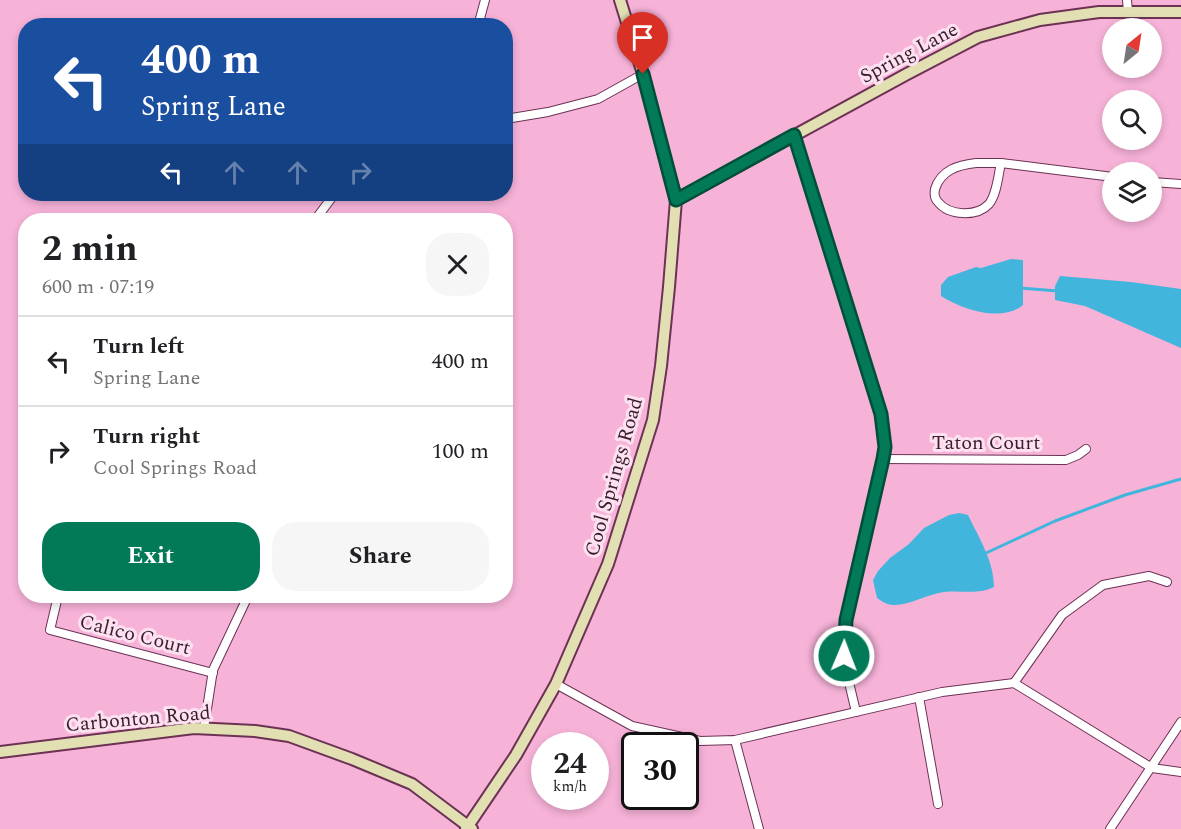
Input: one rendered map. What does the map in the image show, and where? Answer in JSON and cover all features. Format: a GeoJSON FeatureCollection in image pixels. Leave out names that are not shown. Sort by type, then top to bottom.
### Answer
{"type":"FeatureCollection","features":[{"type":"Feature","properties":{"kind":"street"},"geometry":{"type":"LineString","coordinates":[[480,18],[485,0]]}},
{"type":"Feature","properties":{"kind":"street","name":"Cool Springs Road"},"geometry":{"type":"LineString","coordinates":[[469,828],[516,755],[556,684],[608,564],[653,420],[661,366],[676,200],[643,74],[620,0]]}},
{"type":"Feature","properties":{"kind":"street"},"geometry":{"type":"LineString","coordinates":[[1127,0],[1128,12]]}},
{"type":"Feature","properties":{"kind":"street","name":"Spring Lane"},"geometry":{"type":"LineString","coordinates":[[676,200],[978,37],[1040,20],[1100,12],[1181,12]]}},
{"type":"Feature","properties":{"kind":"street"},"geometry":{"type":"LineString","coordinates":[[513,118],[548,112],[598,99],[643,74]]}},
{"type":"Feature","properties":{"kind":"street"},"geometry":{"type":"LineString","coordinates":[[794,135],[881,414],[885,447],[844,629],[847,674],[856,712]]}},
{"type":"Feature","properties":{"kind":"street"},"geometry":{"type":"LineString","coordinates":[[1001,163],[996,189],[990,203],[982,209],[970,213],[958,213],[946,209],[936,201],[934,193],[939,180],[960,165],[1001,163],[1102,176]]}},
{"type":"Feature","properties":{"kind":"street"},"geometry":{"type":"LineString","coordinates":[[1162,183],[1181,184]]}},
{"type":"Feature","properties":{"kind":"street","name":"Taton Court"},"geometry":{"type":"LineString","coordinates":[[883,459],[1066,460],[1086,449]]}},
{"type":"Feature","properties":{"kind":"street"},"geometry":{"type":"LineString","coordinates":[[1014,683],[1062,615],[1103,585],[1149,576],[1167,582]]}},
{"type":"Feature","properties":{"kind":"street","name":"Calico Court"},"geometry":{"type":"LineString","coordinates":[[56,603],[50,630],[213,673]]}},
{"type":"Feature","properties":{"kind":"street"},"geometry":{"type":"LineString","coordinates":[[204,728],[213,673],[245,603]]}},
{"type":"Feature","properties":{"kind":"street"},"geometry":{"type":"LineString","coordinates":[[556,684],[632,726],[700,741],[735,740],[942,692],[1014,683],[1152,768],[1181,772]]}},
{"type":"Feature","properties":{"kind":"street"},"geometry":{"type":"LineString","coordinates":[[920,698],[938,804]]}},
{"type":"Feature","properties":{"kind":"street"},"geometry":{"type":"LineString","coordinates":[[1110,829],[1181,722]]}},
{"type":"Feature","properties":{"kind":"street","name":"Carbonton Road"},"geometry":{"type":"LineString","coordinates":[[0,752],[204,728],[255,731],[288,736],[412,784],[469,828]]}},
{"type":"Feature","properties":{"kind":"street"},"geometry":{"type":"LineString","coordinates":[[735,740],[759,829]]}},
{"type":"Feature","properties":{"kind":"water"},"geometry":{"type":"Polygon","coordinates":[[[1011,259],[1023,260],[1023,305],[1014,310],[1004,313],[982,312],[959,305],[941,296],[941,285],[948,277],[976,267],[981,268],[1011,259]]]}},
{"type":"Feature","properties":{"kind":"water"},"geometry":{"type":"Polygon","coordinates":[[[1060,276],[1181,289],[1181,348],[1085,306],[1055,300],[1055,286],[1060,276]]]}},
{"type":"Feature","properties":{"kind":"water"},"geometry":{"type":"Polygon","coordinates":[[[959,513],[968,515],[981,541],[989,559],[994,587],[976,592],[938,593],[900,605],[889,604],[877,598],[873,580],[890,558],[909,544],[924,528],[949,515],[959,513]]]}},
{"type":"Feature","properties":{"kind":"waterway"},"geometry":{"type":"LineString","coordinates":[[1020,288],[1058,291]]}},
{"type":"Feature","properties":{"kind":"waterway"},"geometry":{"type":"LineString","coordinates":[[984,554],[1055,521],[1125,495],[1181,479]]}},
{"type":"Feature","properties":{"kind":"route"},"geometry":{"type":"LineString","coordinates":[[643,74],[676,200],[794,135],[881,414],[885,447],[846,620],[843,638],[844,656]]}}]}
